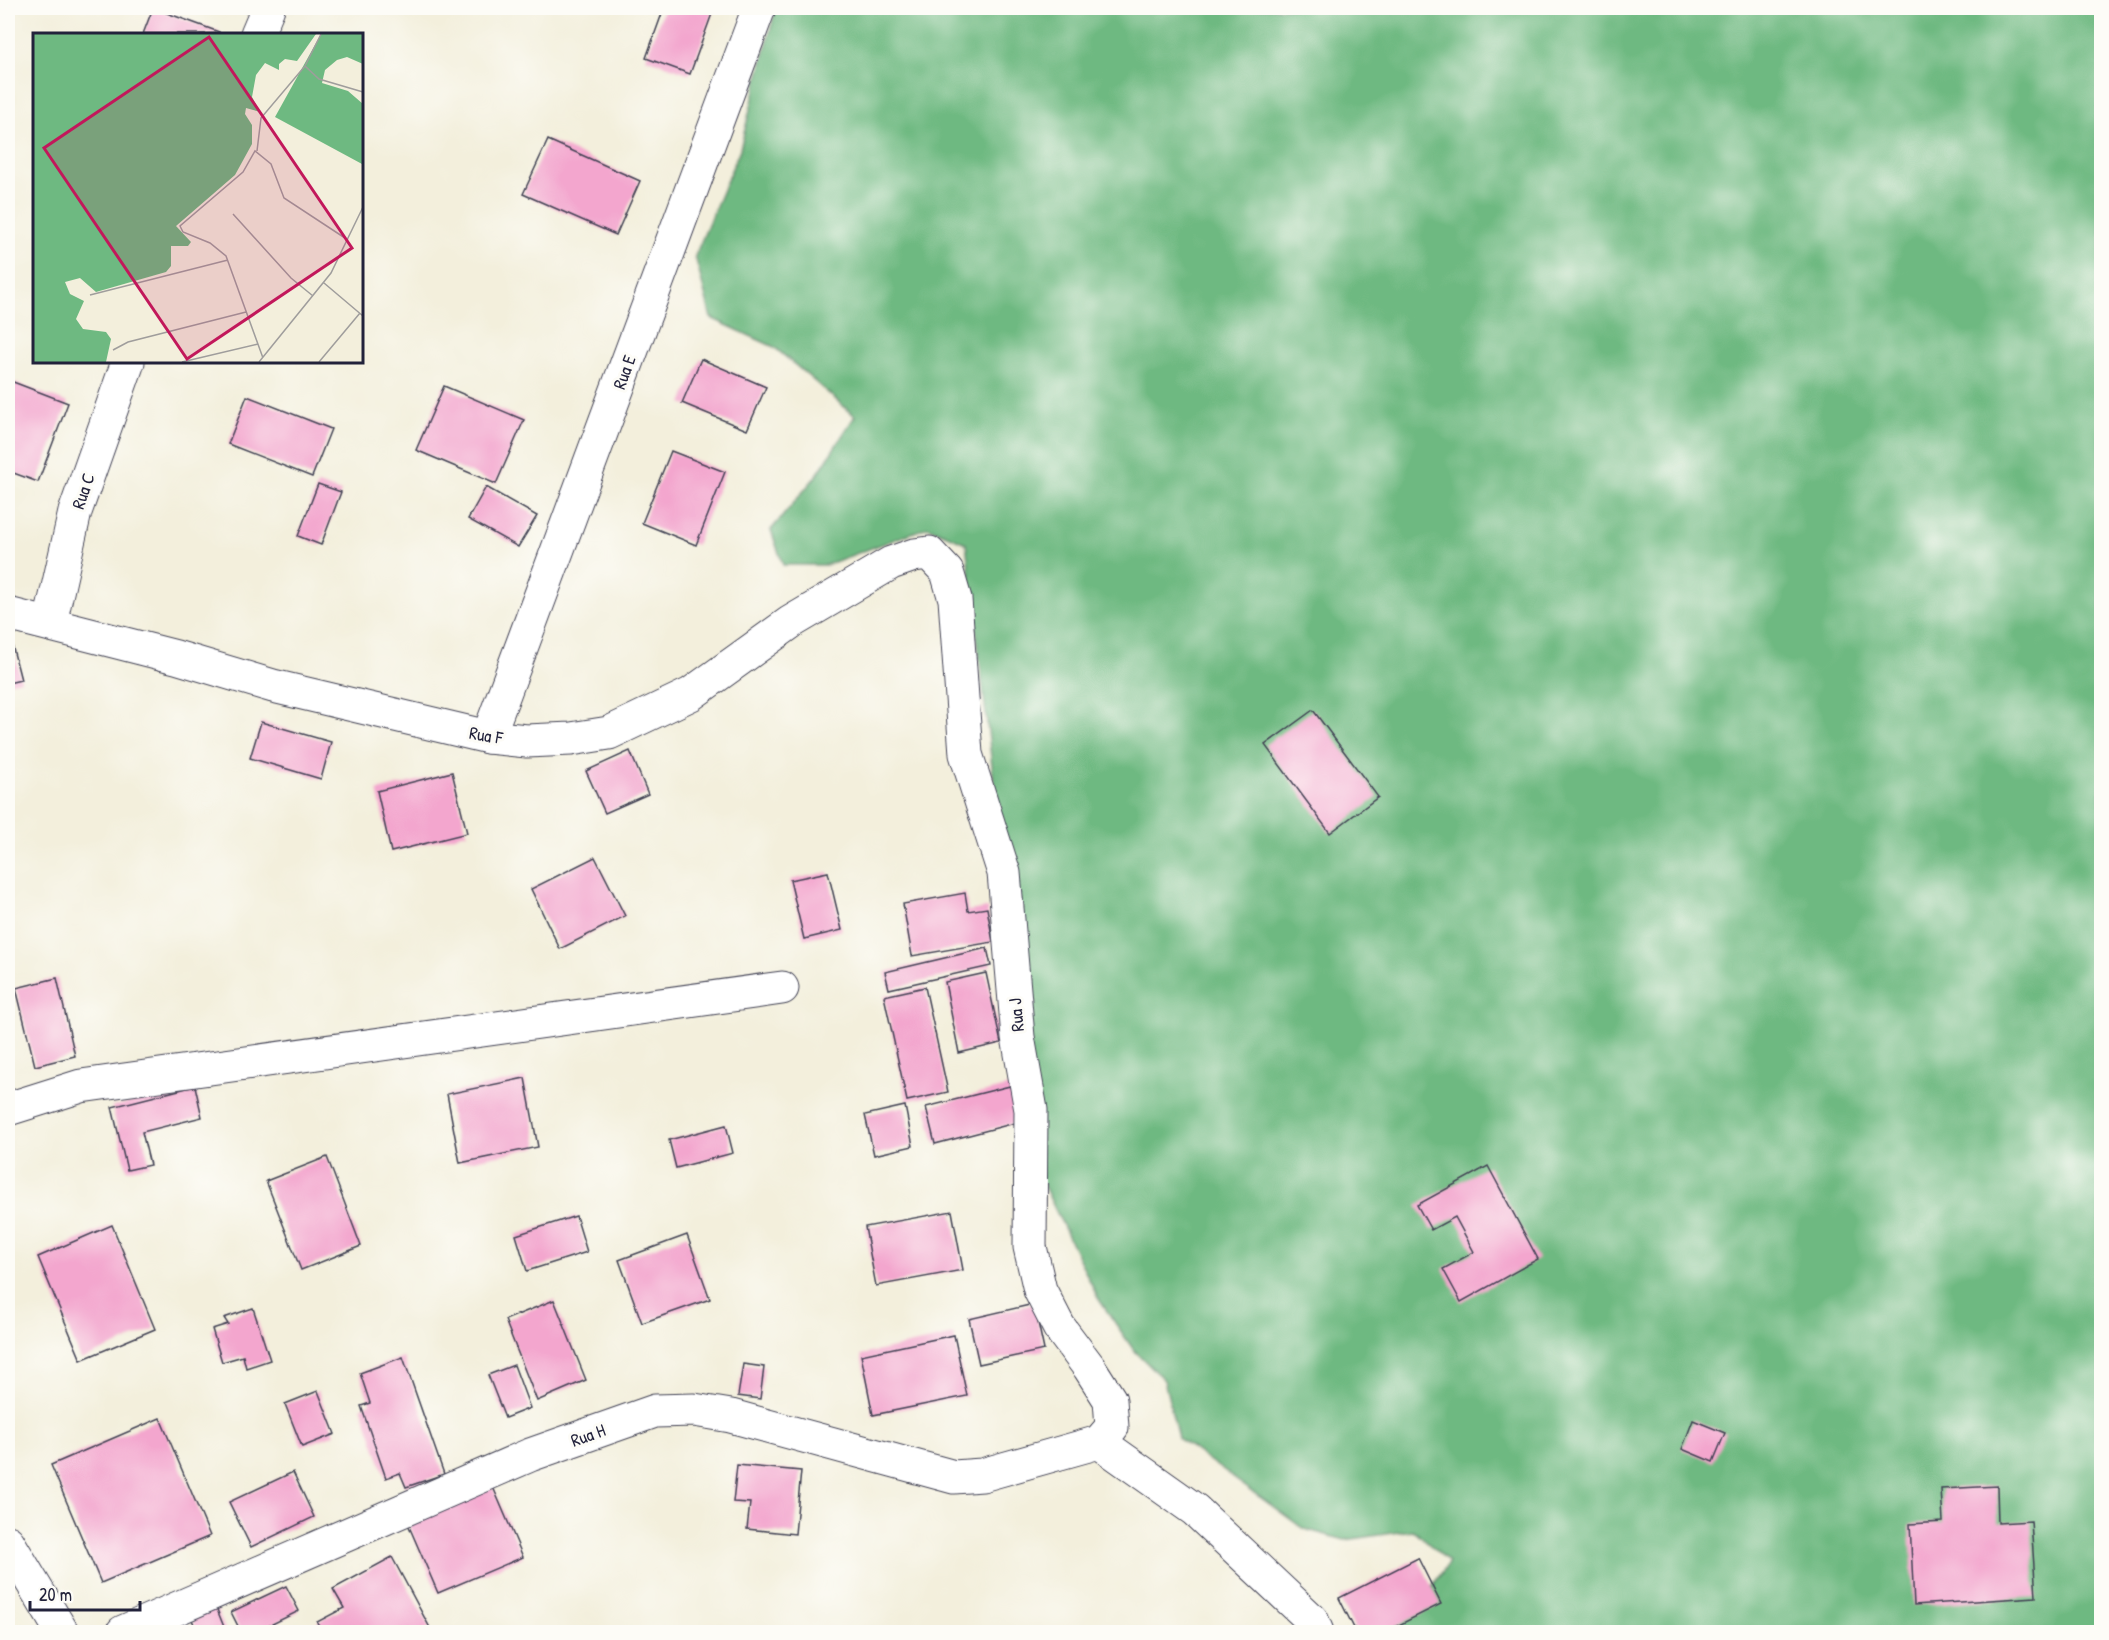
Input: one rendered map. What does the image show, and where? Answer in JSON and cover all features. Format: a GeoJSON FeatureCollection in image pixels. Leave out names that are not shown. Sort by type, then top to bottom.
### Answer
{"type":"FeatureCollection","features":[{"type":"Feature","properties":{"kind":"street"},"geometry":{"type":"LineString","coordinates":[[257,33],[268,8]]}},
{"type":"Feature","properties":{"kind":"street","name":"Rua E"},"geometry":{"type":"LineString","coordinates":[[488,737],[759,8]]}},
{"type":"Feature","properties":{"kind":"street","name":"Rua C"},"geometry":{"type":"LineString","coordinates":[[50,623],[75,512],[128,363]]}},
{"type":"Feature","properties":{"kind":"street","name":"Rua F"},"geometry":{"type":"LineString","coordinates":[[8,614],[50,623],[273,686],[488,737],[527,741],[571,739],[609,732],[691,693],[791,622],[891,563],[914,555],[929,553]]}},
{"type":"Feature","properties":{"kind":"street","name":"Rua J"},"geometry":{"type":"LineString","coordinates":[[929,553],[948,572],[956,599],[966,754],[1004,873],[1018,1037],[1031,1110],[1030,1247],[1040,1290],[1059,1327],[1089,1366],[1110,1400],[1112,1427],[1088,1446]]}},
{"type":"Feature","properties":{"kind":"street"},"geometry":{"type":"LineString","coordinates":[[8,1109],[81,1086],[782,988]]}},
{"type":"Feature","properties":{"kind":"street","name":"Rua H"},"geometry":{"type":"LineString","coordinates":[[123,1632],[530,1455],[655,1411],[694,1410],[731,1416],[954,1477],[982,1475],[1088,1446]]}},
{"type":"Feature","properties":{"kind":"street"},"geometry":{"type":"LineString","coordinates":[[1088,1446],[1195,1510],[1312,1620],[1317,1632]]}},
{"type":"Feature","properties":{"kind":"street"},"geometry":{"type":"LineString","coordinates":[[8,1542],[62,1632]]}},
{"type":"Feature","properties":{"kind":"green space"},"geometry":{"type":"Polygon","coordinates":[[[776,8],[2101,8],[2101,1632],[1379,1632],[1416,1610],[1449,1562],[1413,1530],[1345,1540],[1304,1529],[1178,1438],[1164,1380],[1133,1349],[1098,1298],[1040,1178],[966,543],[928,527],[826,565],[783,565],[771,530],[817,475],[855,416],[774,347],[711,318],[695,256],[740,149],[776,8]]]}},
{"type":"Feature","properties":{"kind":"building"},"geometry":{"type":"Polygon","coordinates":[[[153,8],[219,32],[218,33],[143,33],[153,8]]]}},
{"type":"Feature","properties":{"kind":"building"},"geometry":{"type":"Polygon","coordinates":[[[664,8],[704,8],[713,11],[690,74],[646,58],[664,8]]]}},
{"type":"Feature","properties":{"kind":"building"},"geometry":{"type":"Polygon","coordinates":[[[548,140],[640,181],[616,235],[523,194],[548,140]]]}},
{"type":"Feature","properties":{"kind":"building"},"geometry":{"type":"Polygon","coordinates":[[[701,359],[766,387],[747,430],[682,403],[701,359]]]}},
{"type":"Feature","properties":{"kind":"building"},"geometry":{"type":"Polygon","coordinates":[[[8,380],[68,403],[38,482],[8,471],[8,380]]]}},
{"type":"Feature","properties":{"kind":"building"},"geometry":{"type":"Polygon","coordinates":[[[444,386],[524,420],[496,484],[416,450],[444,386]]]}},
{"type":"Feature","properties":{"kind":"building"},"geometry":{"type":"Polygon","coordinates":[[[247,396],[331,429],[312,477],[228,444],[247,396]]]}},
{"type":"Feature","properties":{"kind":"building"},"geometry":{"type":"Polygon","coordinates":[[[671,451],[725,472],[696,545],[642,523],[671,451]]]}},
{"type":"Feature","properties":{"kind":"building"},"geometry":{"type":"Polygon","coordinates":[[[318,484],[341,492],[321,545],[298,536],[318,484]]]}},
{"type":"Feature","properties":{"kind":"building"},"geometry":{"type":"Polygon","coordinates":[[[486,487],[537,516],[518,547],[468,519],[486,487]]]}},
{"type":"Feature","properties":{"kind":"building"},"geometry":{"type":"Polygon","coordinates":[[[11,641],[21,680],[8,683],[8,642],[11,641]]]}},
{"type":"Feature","properties":{"kind":"building"},"geometry":{"type":"Polygon","coordinates":[[[1313,710],[1378,797],[1330,833],[1265,745],[1313,710]]]}},
{"type":"Feature","properties":{"kind":"building"},"geometry":{"type":"Polygon","coordinates":[[[261,722],[331,742],[321,779],[250,758],[261,722]]]}},
{"type":"Feature","properties":{"kind":"building"},"geometry":{"type":"Polygon","coordinates":[[[630,751],[648,794],[605,813],[586,771],[630,751]]]}},
{"type":"Feature","properties":{"kind":"building"},"geometry":{"type":"Polygon","coordinates":[[[452,772],[467,833],[391,852],[377,791],[452,772]]]}},
{"type":"Feature","properties":{"kind":"building"},"geometry":{"type":"Polygon","coordinates":[[[595,857],[625,916],[560,949],[531,889],[595,857]]]}},
{"type":"Feature","properties":{"kind":"building"},"geometry":{"type":"Polygon","coordinates":[[[828,872],[842,930],[804,939],[790,880],[828,872]]]}},
{"type":"Feature","properties":{"kind":"building"},"geometry":{"type":"Polygon","coordinates":[[[965,893],[968,911],[987,908],[993,942],[912,956],[903,904],[965,893]]]}},
{"type":"Feature","properties":{"kind":"building"},"geometry":{"type":"Polygon","coordinates":[[[987,948],[991,966],[889,989],[885,972],[987,948]]]}},
{"type":"Feature","properties":{"kind":"building"},"geometry":{"type":"Polygon","coordinates":[[[986,973],[1001,1043],[959,1053],[945,982],[986,973]]]}},
{"type":"Feature","properties":{"kind":"building"},"geometry":{"type":"Polygon","coordinates":[[[57,978],[75,1056],[35,1066],[16,988],[57,978]]]}},
{"type":"Feature","properties":{"kind":"building"},"geometry":{"type":"Polygon","coordinates":[[[925,987],[948,1092],[907,1101],[884,996],[925,987]]]}},
{"type":"Feature","properties":{"kind":"building"},"geometry":{"type":"Polygon","coordinates":[[[525,1078],[538,1147],[460,1163],[447,1094],[525,1078]]]}},
{"type":"Feature","properties":{"kind":"building"},"geometry":{"type":"Polygon","coordinates":[[[195,1086],[202,1117],[142,1132],[150,1165],[127,1170],[112,1107],[195,1086]]]}},
{"type":"Feature","properties":{"kind":"building"},"geometry":{"type":"Polygon","coordinates":[[[1010,1086],[1019,1122],[935,1144],[926,1107],[1010,1086]]]}},
{"type":"Feature","properties":{"kind":"building"},"geometry":{"type":"Polygon","coordinates":[[[905,1106],[913,1146],[874,1155],[865,1115],[905,1106]]]}},
{"type":"Feature","properties":{"kind":"building"},"geometry":{"type":"Polygon","coordinates":[[[726,1125],[733,1153],[676,1168],[669,1140],[726,1125]]]}},
{"type":"Feature","properties":{"kind":"building"},"geometry":{"type":"Polygon","coordinates":[[[327,1157],[361,1246],[301,1270],[266,1181],[327,1157]]]}},
{"type":"Feature","properties":{"kind":"building"},"geometry":{"type":"Polygon","coordinates":[[[1488,1166],[1538,1259],[1461,1302],[1443,1269],[1474,1252],[1455,1217],[1431,1230],[1417,1205],[1488,1166]]]}},
{"type":"Feature","properties":{"kind":"building"},"geometry":{"type":"Polygon","coordinates":[[[952,1211],[963,1270],[876,1286],[865,1227],[952,1211]]]}},
{"type":"Feature","properties":{"kind":"building"},"geometry":{"type":"Polygon","coordinates":[[[576,1216],[587,1252],[527,1271],[516,1235],[576,1216]]]}},
{"type":"Feature","properties":{"kind":"building"},"geometry":{"type":"Polygon","coordinates":[[[112,1225],[155,1329],[81,1360],[38,1257],[112,1225]]]}},
{"type":"Feature","properties":{"kind":"building"},"geometry":{"type":"Polygon","coordinates":[[[687,1235],[710,1299],[642,1323],[619,1260],[687,1235]]]}},
{"type":"Feature","properties":{"kind":"building"},"geometry":{"type":"Polygon","coordinates":[[[554,1300],[586,1380],[537,1401],[505,1320],[554,1300]]]}},
{"type":"Feature","properties":{"kind":"building"},"geometry":{"type":"Polygon","coordinates":[[[1034,1304],[1044,1350],[979,1364],[969,1319],[1034,1304]]]}},
{"type":"Feature","properties":{"kind":"building"},"geometry":{"type":"Polygon","coordinates":[[[253,1308],[270,1360],[246,1368],[243,1356],[222,1362],[212,1329],[228,1324],[224,1318],[253,1308]]]}},
{"type":"Feature","properties":{"kind":"building"},"geometry":{"type":"Polygon","coordinates":[[[954,1335],[967,1396],[873,1415],[861,1355],[954,1335]]]}},
{"type":"Feature","properties":{"kind":"building"},"geometry":{"type":"Polygon","coordinates":[[[403,1357],[444,1474],[406,1487],[400,1473],[386,1478],[361,1406],[370,1403],[360,1373],[403,1357]]]}},
{"type":"Feature","properties":{"kind":"building"},"geometry":{"type":"Polygon","coordinates":[[[743,1364],[764,1367],[760,1399],[738,1396],[743,1364]]]}},
{"type":"Feature","properties":{"kind":"building"},"geometry":{"type":"Polygon","coordinates":[[[514,1365],[530,1408],[505,1418],[488,1375],[514,1365]]]}},
{"type":"Feature","properties":{"kind":"building"},"geometry":{"type":"Polygon","coordinates":[[[318,1391],[335,1434],[302,1447],[285,1404],[318,1391]]]}},
{"type":"Feature","properties":{"kind":"building"},"geometry":{"type":"Polygon","coordinates":[[[160,1418],[210,1536],[101,1583],[51,1465],[160,1418]]]}},
{"type":"Feature","properties":{"kind":"building"},"geometry":{"type":"Polygon","coordinates":[[[1693,1420],[1725,1433],[1713,1462],[1682,1449],[1693,1420]]]}},
{"type":"Feature","properties":{"kind":"building"},"geometry":{"type":"Polygon","coordinates":[[[737,1465],[801,1471],[795,1534],[747,1529],[750,1503],[733,1502],[737,1465]]]}},
{"type":"Feature","properties":{"kind":"building"},"geometry":{"type":"Polygon","coordinates":[[[293,1472],[314,1517],[251,1547],[229,1502],[293,1472]]]}},
{"type":"Feature","properties":{"kind":"building"},"geometry":{"type":"Polygon","coordinates":[[[1997,1486],[1998,1523],[2031,1521],[2036,1597],[1914,1605],[1910,1524],[1943,1522],[1941,1489],[1997,1486]]]}},
{"type":"Feature","properties":{"kind":"building"},"geometry":{"type":"Polygon","coordinates":[[[493,1487],[523,1557],[438,1593],[408,1524],[493,1487]]]}},
{"type":"Feature","properties":{"kind":"building"},"geometry":{"type":"Polygon","coordinates":[[[392,1557],[430,1628],[421,1632],[322,1632],[317,1622],[344,1608],[333,1589],[392,1557]]]}},
{"type":"Feature","properties":{"kind":"building"},"geometry":{"type":"Polygon","coordinates":[[[1418,1558],[1441,1604],[1385,1632],[1356,1632],[1339,1598],[1418,1558]]]}},
{"type":"Feature","properties":{"kind":"building"},"geometry":{"type":"Polygon","coordinates":[[[286,1586],[299,1611],[256,1632],[241,1632],[231,1612],[286,1586]]]}},
{"type":"Feature","properties":{"kind":"building"},"geometry":{"type":"Polygon","coordinates":[[[216,1607],[226,1632],[197,1632],[191,1617],[216,1607]]]}}]}
